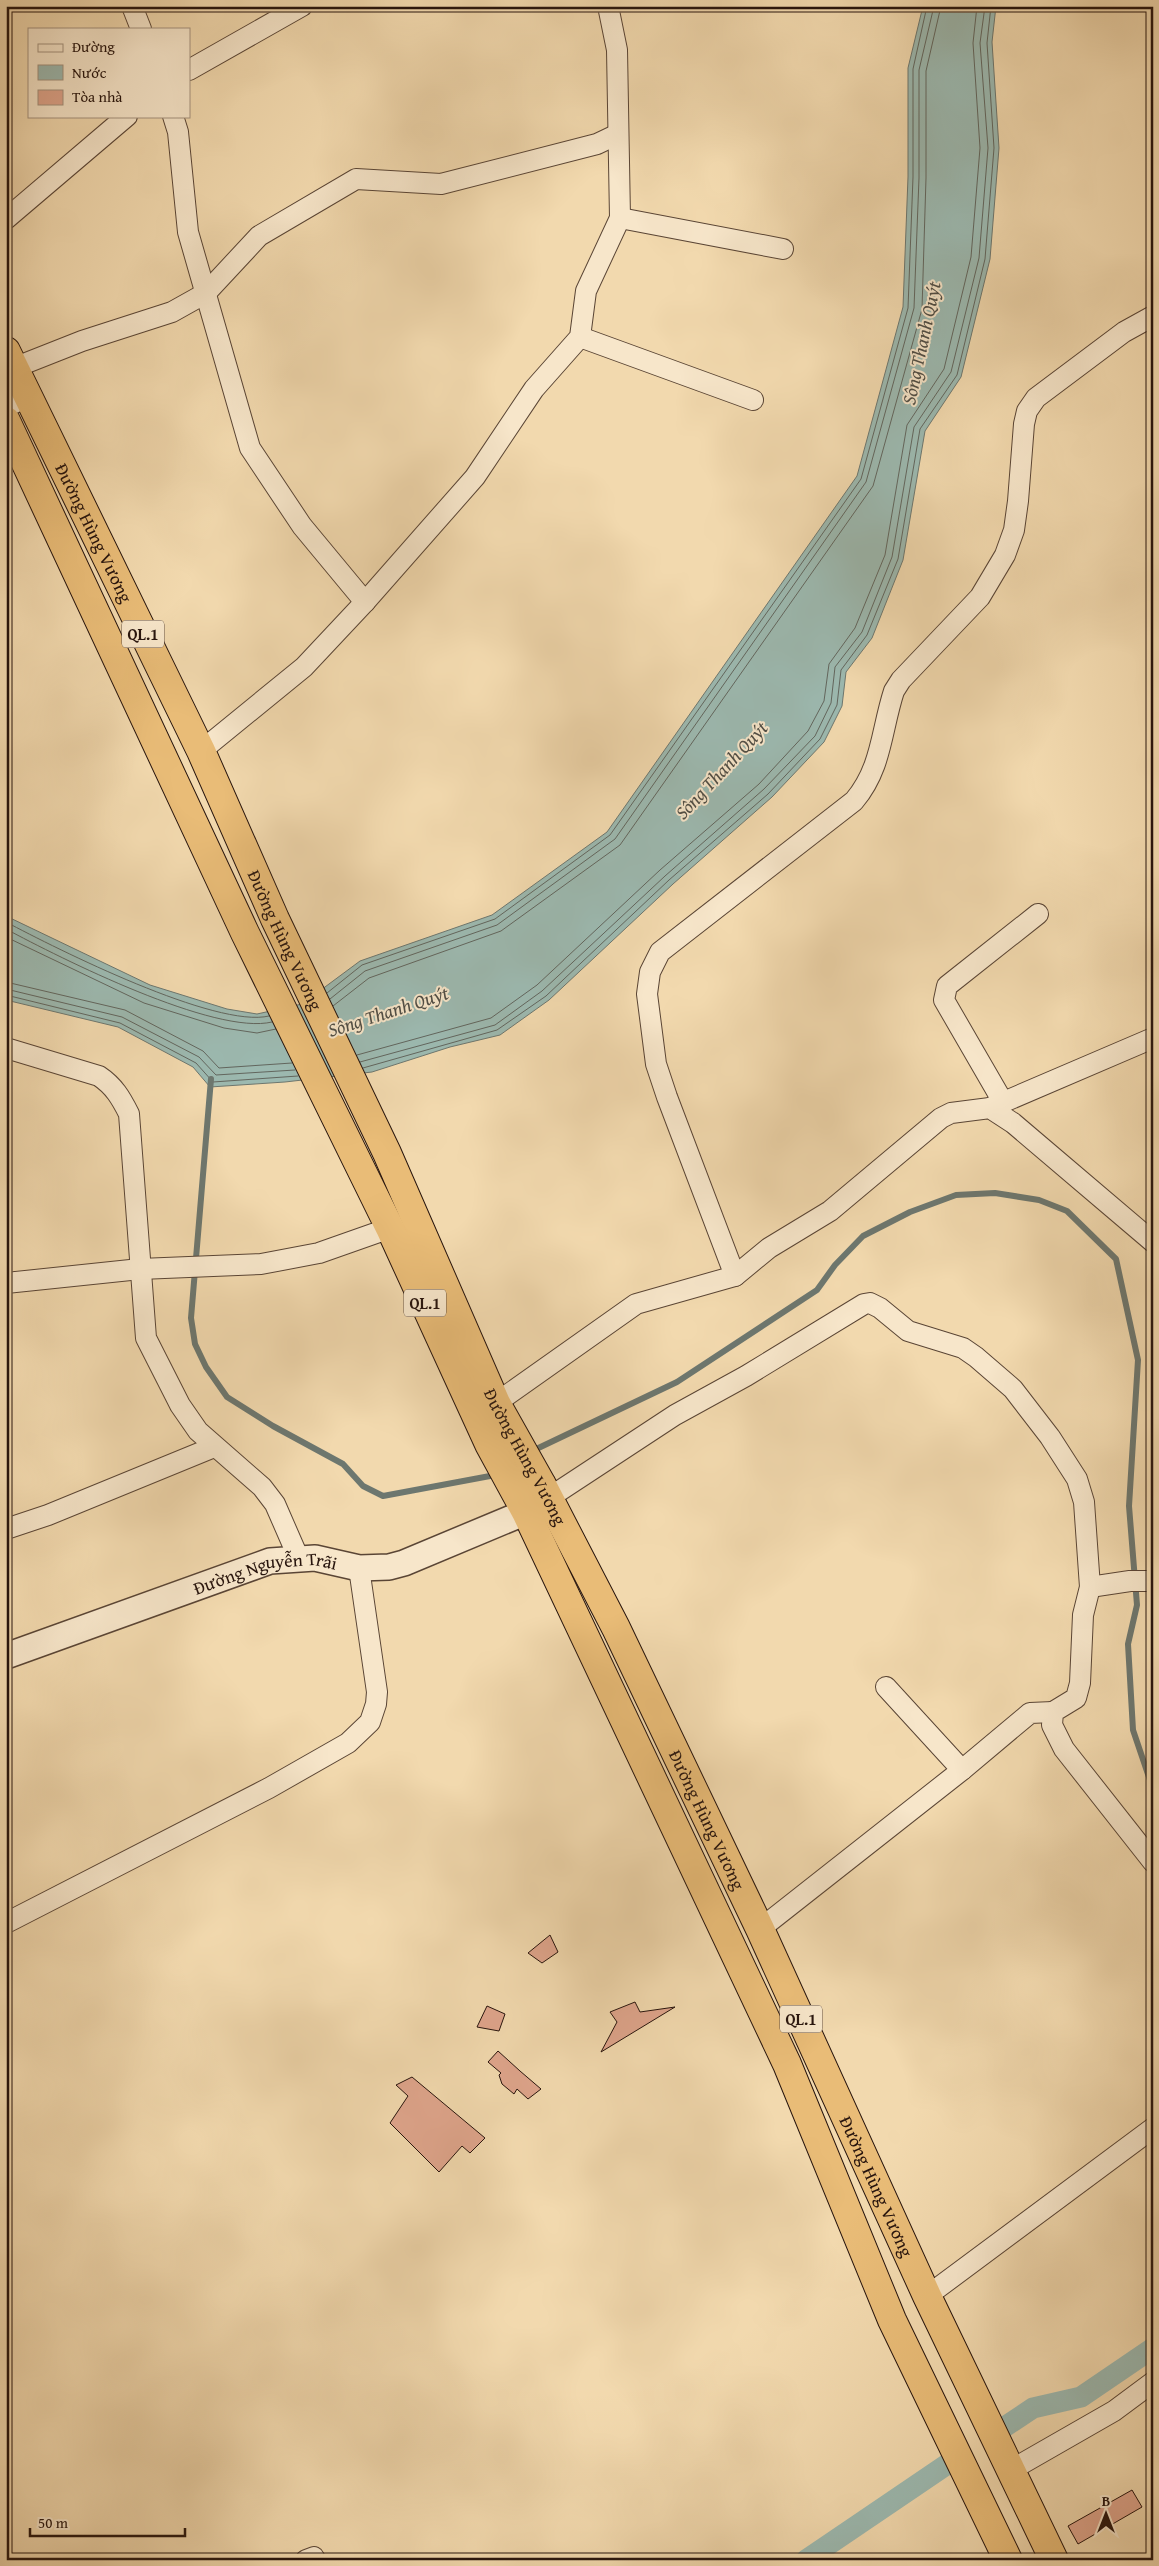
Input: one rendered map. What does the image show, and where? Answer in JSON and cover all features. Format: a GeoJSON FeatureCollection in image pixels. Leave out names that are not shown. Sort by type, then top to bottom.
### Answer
{"type":"FeatureCollection","features":[{"type":"Feature","properties":{"kind":"highway","name":"Đường Hùng Vương"},"geometry":{"type":"LineString","coordinates":[[9,363],[17,402],[200,751],[275,919],[387,1153],[496,1403],[499,1435],[545,1490],[616,1628],[760,1929],[927,2296],[1054,2560]]}},
{"type":"Feature","properties":{"kind":"highway","name":"Đường Hùng Vương"},"geometry":{"type":"LineString","coordinates":[[6,421],[245,933],[390,1228],[499,1435],[526,1512],[787,2064],[892,2320],[1008,2560]]}},
{"type":"Feature","properties":{"kind":"street"},"geometry":{"type":"LineString","coordinates":[[132,6],[141,28]]}},
{"type":"Feature","properties":{"kind":"street"},"geometry":{"type":"LineString","coordinates":[[190,69],[302,6]]}},
{"type":"Feature","properties":{"kind":"street"},"geometry":{"type":"LineString","coordinates":[[200,751],[304,667],[365,602],[475,477],[534,388],[580,337],[586,291],[620,218],[616,50],[608,6]]}},
{"type":"Feature","properties":{"kind":"street"},"geometry":{"type":"LineString","coordinates":[[6,219],[125,118]]}},
{"type":"Feature","properties":{"kind":"street"},"geometry":{"type":"LineString","coordinates":[[174,118],[178,132],[188,232],[250,448],[302,526],[365,602]]}},
{"type":"Feature","properties":{"kind":"street"},"geometry":{"type":"LineString","coordinates":[[9,363],[172,312],[206,293],[259,236],[356,179],[441,184],[597,144],[618,134]]}},
{"type":"Feature","properties":{"kind":"street"},"geometry":{"type":"LineString","coordinates":[[620,218],[783,249]]}},
{"type":"Feature","properties":{"kind":"street"},"geometry":{"type":"LineString","coordinates":[[734,1276],[656,1064],[647,994],[650,972],[660,952],[854,801],[866,786],[876,766],[894,691],[901,680],[980,597],[1005,555],[1014,530],[1024,424],[1027,411],[1036,398],[1124,332],[1153,316]]}},
{"type":"Feature","properties":{"kind":"street"},"geometry":{"type":"LineString","coordinates":[[580,337],[753,400]]}},
{"type":"Feature","properties":{"kind":"street"},"geometry":{"type":"LineString","coordinates":[[1038,914],[947,986],[943,994],[944,1000],[997,1105],[1013,1124],[1153,1242]]}},
{"type":"Feature","properties":{"kind":"street"},"geometry":{"type":"LineString","coordinates":[[496,1403],[636,1304],[734,1276],[769,1248],[830,1211],[941,1118],[950,1113],[997,1105],[1153,1038]]}},
{"type":"Feature","properties":{"kind":"street"},"geometry":{"type":"LineString","coordinates":[[6,1048],[99,1076],[111,1084],[122,1100],[129,1114],[146,1338],[180,1405],[198,1431],[214,1447],[262,1487],[275,1504],[298,1559]]}},
{"type":"Feature","properties":{"kind":"street"},"geometry":{"type":"LineString","coordinates":[[6,1283],[140,1269],[218,1267],[292,1260],[390,1228]]}},
{"type":"Feature","properties":{"kind":"street"},"geometry":{"type":"LineString","coordinates":[[526,1512],[545,1490],[746,1376],[858,1308],[870,1303],[880,1308],[908,1331],[963,1348],[1013,1389],[1050,1437],[1082,1489],[1090,1587],[1083,1615],[1078,1692],[1071,1703],[1053,1712],[1030,1713],[962,1770],[760,1929]]}},
{"type":"Feature","properties":{"kind":"street"},"geometry":{"type":"LineString","coordinates":[[6,1529],[48,1515],[214,1447]]}},
{"type":"Feature","properties":{"kind":"street","name":"Đường Nguyễn Trãi"},"geometry":{"type":"LineString","coordinates":[[6,1656],[270,1561],[316,1558],[359,1568],[389,1567],[404,1563],[526,1512]]}},
{"type":"Feature","properties":{"kind":"street"},"geometry":{"type":"LineString","coordinates":[[6,1923],[269,1788],[348,1743],[370,1722],[376,1704],[377,1692],[359,1568]]}},
{"type":"Feature","properties":{"kind":"street"},"geometry":{"type":"LineString","coordinates":[[1090,1587],[1142,1581]]}},
{"type":"Feature","properties":{"kind":"street"},"geometry":{"type":"LineString","coordinates":[[886,1687],[962,1770]]}},
{"type":"Feature","properties":{"kind":"street"},"geometry":{"type":"LineString","coordinates":[[1053,1712],[1052,1725],[1064,1749],[1153,1862]]}},
{"type":"Feature","properties":{"kind":"street"},"geometry":{"type":"LineString","coordinates":[[927,2296],[1153,2128]]}},
{"type":"Feature","properties":{"kind":"street"},"geometry":{"type":"LineString","coordinates":[[1011,2470],[1114,2411],[1153,2382]]}},
{"type":"Feature","properties":{"kind":"water","name":"Sông Thanh Quýt"},"geometry":{"type":"Polygon","coordinates":[[[923,6],[996,6],[992,42],[999,148],[990,259],[961,377],[925,431],[903,560],[872,638],[846,672],[842,706],[824,742],[772,797],[673,884],[549,1000],[500,1035],[450,1047],[372,1072],[285,1082],[210,1087],[193,1067],[118,1027],[6,1000],[6,916],[150,985],[227,1009],[257,1014],[302,1004],[360,961],[492,915],[607,832],[857,476],[903,307],[908,177],[908,68],[923,6]]]}},
{"type":"Feature","properties":{"kind":"building"},"geometry":{"type":"Polygon","coordinates":[[[550,1935],[558,1952],[542,1963],[528,1953],[550,1935]]]}},
{"type":"Feature","properties":{"kind":"building"},"geometry":{"type":"Polygon","coordinates":[[[635,2002],[640,2012],[675,2007],[601,2052],[617,2022],[610,2012],[635,2002]]]}},
{"type":"Feature","properties":{"kind":"building"},"geometry":{"type":"Polygon","coordinates":[[[487,2006],[505,2014],[499,2031],[477,2027],[487,2006]]]}},
{"type":"Feature","properties":{"kind":"building"},"geometry":{"type":"Polygon","coordinates":[[[498,2051],[541,2089],[528,2099],[517,2089],[514,2094],[502,2084],[499,2075],[501,2073],[488,2062],[498,2051]]]}},
{"type":"Feature","properties":{"kind":"building"},"geometry":{"type":"Polygon","coordinates":[[[412,2077],[485,2138],[470,2153],[462,2146],[439,2172],[390,2123],[408,2096],[396,2085],[412,2077]]]}},
{"type":"Feature","properties":{"kind":"building"},"geometry":{"type":"Polygon","coordinates":[[[1132,2490],[1142,2507],[1078,2544],[1068,2526],[1132,2490]]]}},
{"type":"Feature","properties":{"kind":"waterway"},"geometry":{"type":"LineString","coordinates":[[211,1079],[191,1318],[195,1344],[206,1367],[227,1397],[273,1426],[343,1464],[363,1486],[383,1496],[490,1476],[498,1471]]}},
{"type":"Feature","properties":{"kind":"waterway"},"geometry":{"type":"LineString","coordinates":[[530,1452],[677,1382],[817,1290],[835,1265],[863,1236],[910,1212],[956,1195],[995,1193],[1039,1200],[1067,1211],[1116,1259],[1138,1360],[1129,1506],[1137,1605],[1128,1644],[1133,1730],[1153,1789]]}},
{"type":"Feature","properties":{"kind":"waterway"},"geometry":{"type":"LineString","coordinates":[[1000,2430],[1033,2408],[1081,2397],[1153,2348]]}},
{"type":"Feature","properties":{"kind":"waterway"},"geometry":{"type":"LineString","coordinates":[[806,2560],[949,2463]]}}]}
